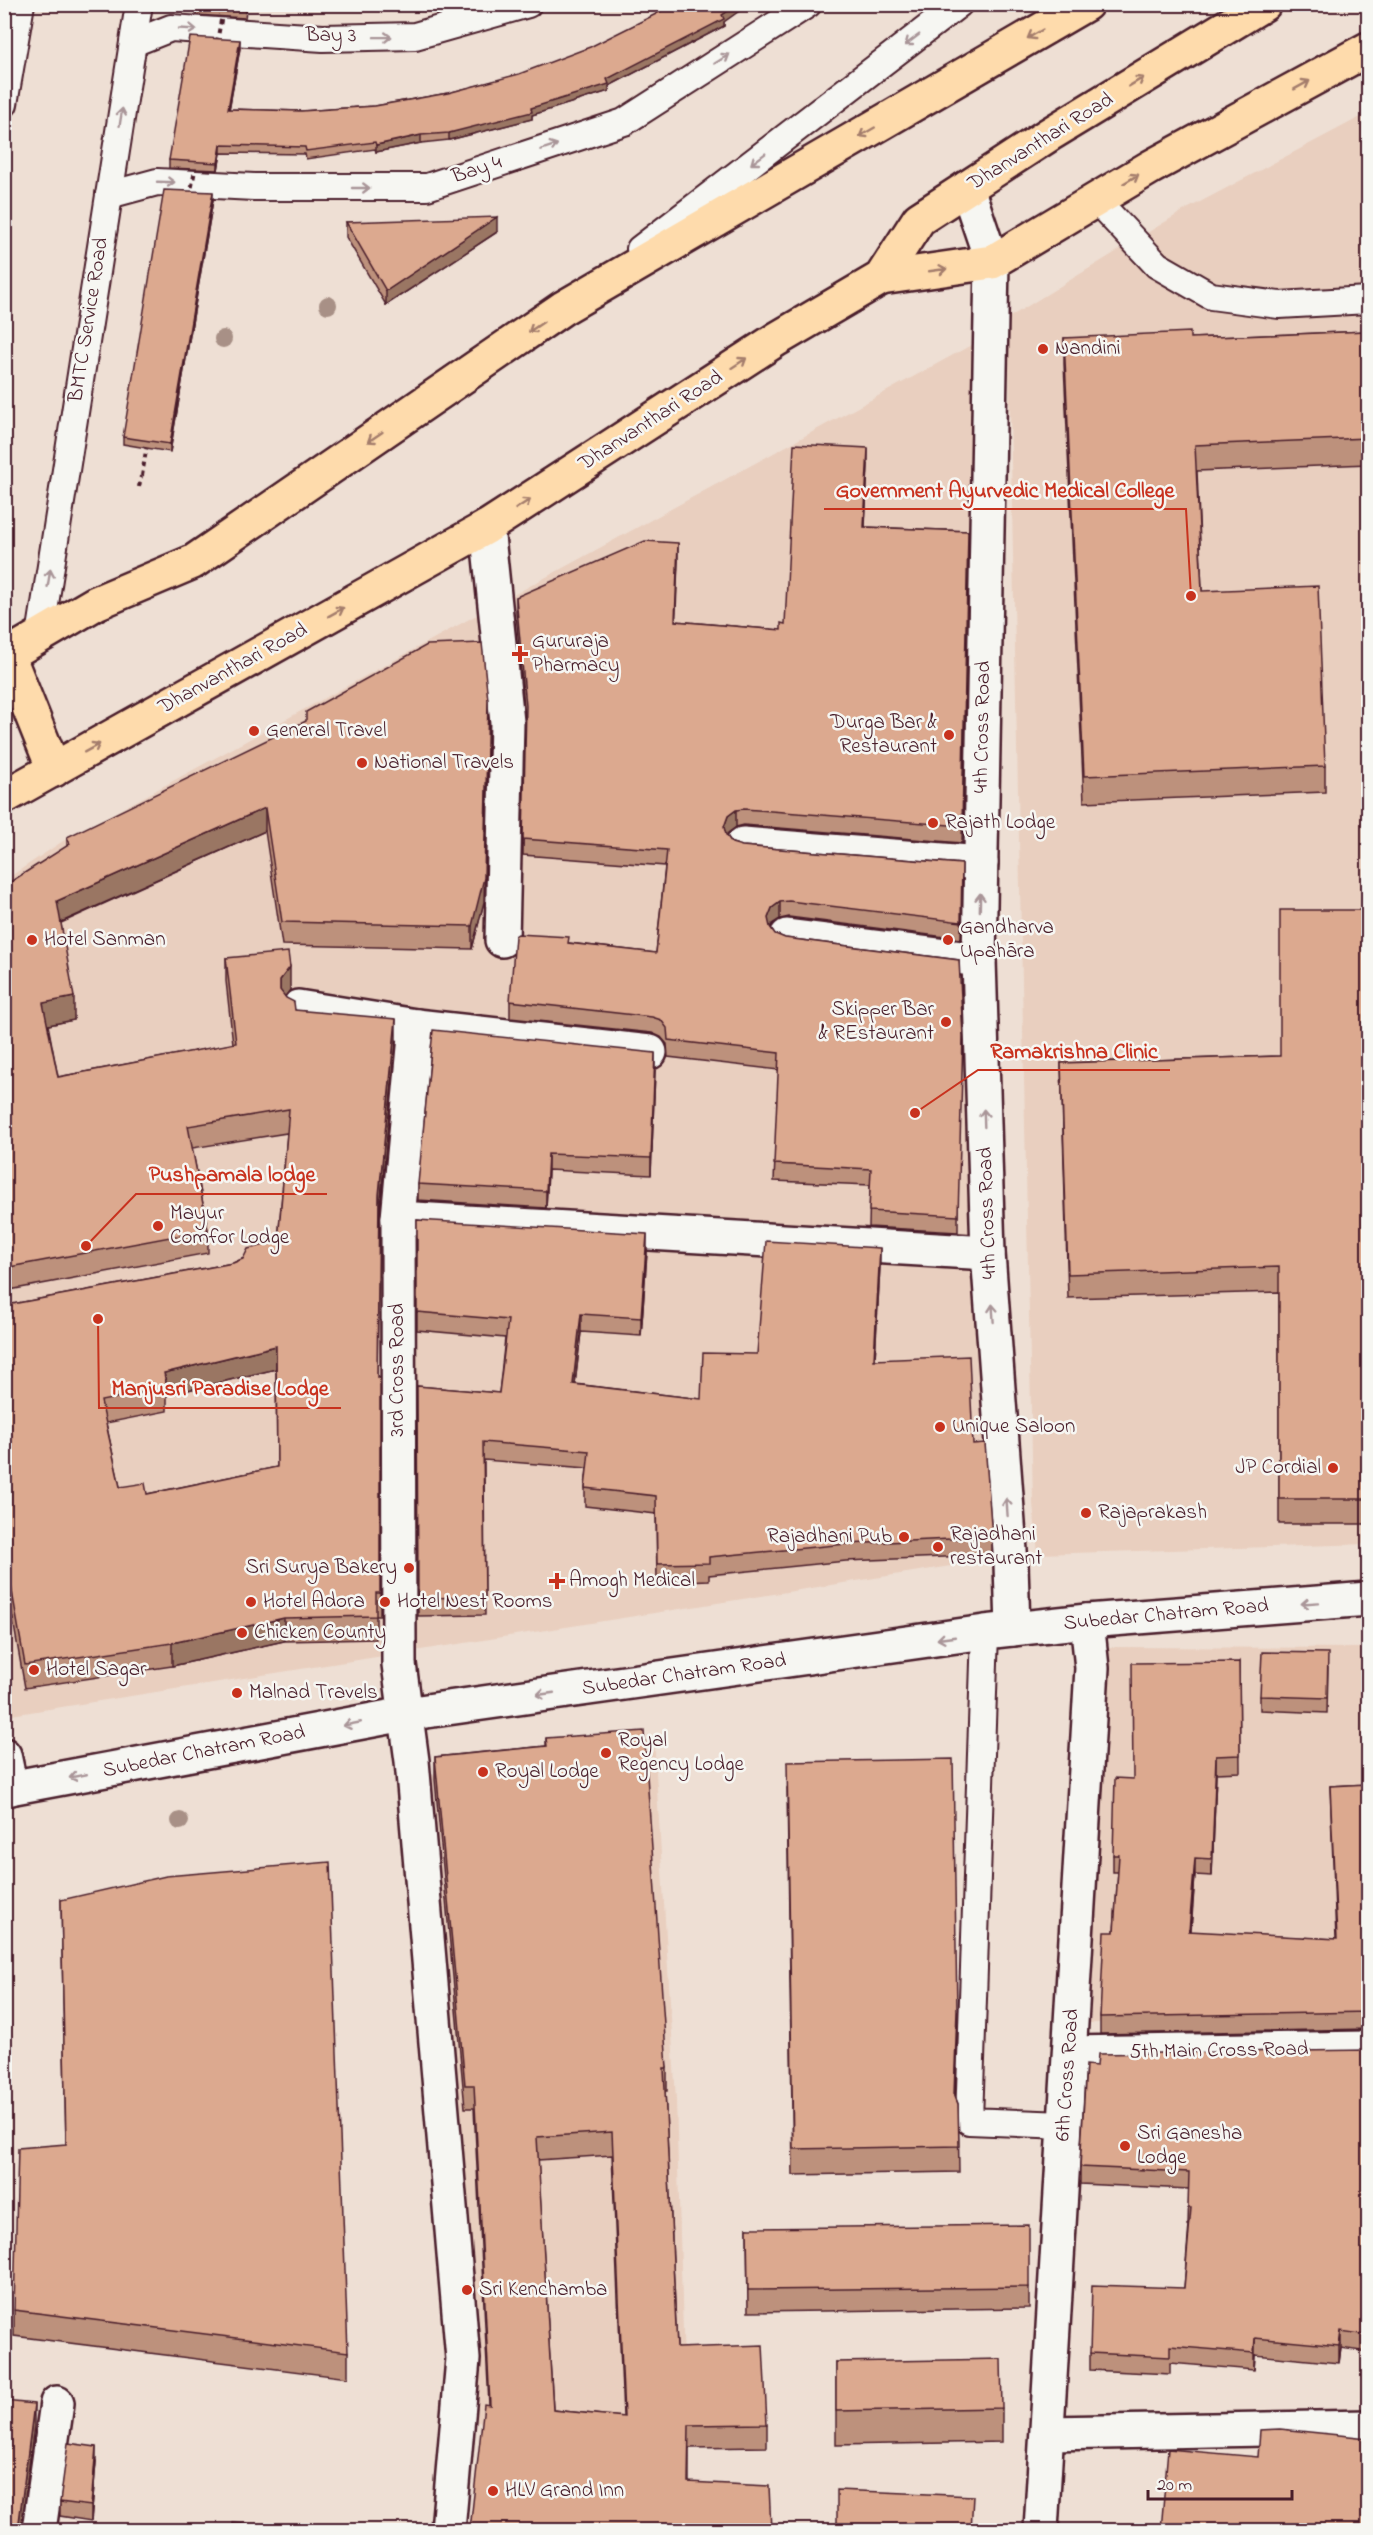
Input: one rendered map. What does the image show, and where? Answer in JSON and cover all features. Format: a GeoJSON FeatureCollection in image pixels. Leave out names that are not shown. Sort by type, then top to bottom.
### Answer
{"type":"FeatureCollection","features":[{"type":"Feature","properties":{"kind":"main road"},"geometry":{"type":"LineString","coordinates":[[54,770],[6,656],[96,603],[194,562],[563,308],[1086,4]]}},
{"type":"Feature","properties":{"kind":"main road","name":"Dhanvanthari Road"},"geometry":{"type":"LineString","coordinates":[[4,797],[488,527],[777,339],[880,278],[919,219],[1050,134],[1264,4]]}},
{"type":"Feature","properties":{"kind":"main road"},"geometry":{"type":"LineString","coordinates":[[880,278],[992,262],[1096,200],[1368,49]]}},
{"type":"Feature","properties":{"kind":"street","name":"4th Cross Road"},"geometry":{"type":"LineString","coordinates":[[967,188],[992,262],[979,960],[988,1253],[1011,1564],[999,1630]]}},
{"type":"Feature","properties":{"kind":"street"},"geometry":{"type":"LineString","coordinates":[[488,527],[507,722],[502,940]]}},
{"type":"Feature","properties":{"kind":"street"},"geometry":{"type":"LineString","coordinates":[[743,844],[981,863]]}},
{"type":"Feature","properties":{"kind":"street"},"geometry":{"type":"LineString","coordinates":[[787,936],[979,960]]}},
{"type":"Feature","properties":{"kind":"street"},"geometry":{"type":"LineString","coordinates":[[298,1007],[416,1026],[650,1052]]}},
{"type":"Feature","properties":{"kind":"street","name":"3rd Cross Road"},"geometry":{"type":"LineString","coordinates":[[416,1026],[398,1218],[399,1664],[412,1761],[463,2360],[448,2530]]}},
{"type":"Feature","properties":{"kind":"street"},"geometry":{"type":"LineString","coordinates":[[398,1218],[988,1253]]}},
{"type":"Feature","properties":{"kind":"street","name":"Subedar Chatram Road"},"geometry":{"type":"LineString","coordinates":[[8,1789],[405,1714],[999,1630],[1368,1599]]}},
{"type":"Feature","properties":{"kind":"street","name":"6th Cross Road"},"geometry":{"type":"LineString","coordinates":[[1041,2530],[1049,2433],[1064,2125],[1092,1668],[1087,1621]]}},
{"type":"Feature","properties":{"kind":"street"},"geometry":{"type":"LineString","coordinates":[[4,1755],[8,1789]]}},
{"type":"Feature","properties":{"kind":"street","name":"5th Main Cross Road"},"geometry":{"type":"LineString","coordinates":[[1070,2053],[1368,2048]]}},
{"type":"Feature","properties":{"kind":"street"},"geometry":{"type":"LineString","coordinates":[[39,2530],[57,2403]]}},
{"type":"Feature","properties":{"kind":"street"},"geometry":{"type":"LineString","coordinates":[[1049,2433],[1368,2427]]}},
{"type":"Feature","properties":{"kind":"lane"},"geometry":{"type":"LineString","coordinates":[[4,104],[21,4]]}},
{"type":"Feature","properties":{"kind":"lane","name":"BMTC Service Road"},"geometry":{"type":"LineString","coordinates":[[40,636],[140,4]]}},
{"type":"Feature","properties":{"kind":"lane","name":"Bay 3"},"geometry":{"type":"LineString","coordinates":[[133,43],[171,28],[323,38],[415,36],[528,4]]}},
{"type":"Feature","properties":{"kind":"lane","name":"Bay 4"},"geometry":{"type":"LineString","coordinates":[[109,195],[157,182],[254,187],[427,187],[624,122],[808,4]]}},
{"type":"Feature","properties":{"kind":"lane"},"geometry":{"type":"LineString","coordinates":[[563,308],[959,4]]}},
{"type":"Feature","properties":{"kind":"lane"},"geometry":{"type":"LineString","coordinates":[[1096,200],[1157,265],[1211,296],[1279,305],[1368,300]]}},
{"type":"Feature","properties":{"kind":"lane"},"geometry":{"type":"LineString","coordinates":[[999,1630],[969,2121],[1064,2125]]}},
{"type":"Feature","properties":{"kind":"path"},"geometry":{"type":"LineString","coordinates":[[216,49],[224,4]]}},
{"type":"Feature","properties":{"kind":"path"},"geometry":{"type":"LineString","coordinates":[[190,198],[196,163]]}},
{"type":"Feature","properties":{"kind":"path"},"geometry":{"type":"LineString","coordinates":[[140,487],[147,443],[142,476]]}},
{"type":"Feature","properties":{"kind":"shaded area"},"geometry":{"type":"Polygon","coordinates":[[[1368,113],[1368,1544],[1038,1554],[1033,1504],[1008,318],[1183,211],[1368,113]]]}},
{"type":"Feature","properties":{"kind":"shaded area"},"geometry":{"type":"Polygon","coordinates":[[[975,343],[1001,1558],[5,1716],[5,880],[63,841],[975,343]]]}},
{"type":"Feature","properties":{"kind":"shaded area"},"geometry":{"type":"Polygon","coordinates":[[[1103,1647],[1368,1648],[1368,2020],[1084,2023],[1103,1647]]]}},
{"type":"Feature","properties":{"kind":"shaded area"},"geometry":{"type":"Polygon","coordinates":[[[654,1739],[676,2100],[686,2433],[473,2422],[472,2359],[430,1775],[654,1739]]]}},
{"type":"Feature","properties":{"kind":"building"},"geometry":{"type":"Polygon","coordinates":[[[196,4],[246,4],[245,10],[196,7],[196,4]]]}},
{"type":"Feature","properties":{"kind":"building"},"geometry":{"type":"Polygon","coordinates":[[[672,4],[738,4],[722,15],[724,19],[607,79],[609,84],[531,108],[532,112],[449,133],[421,135],[376,145],[375,142],[306,151],[305,147],[221,145],[218,163],[169,160],[190,37],[240,40],[228,109],[301,111],[375,106],[448,93],[519,74],[590,47],[672,4]]]}},
{"type":"Feature","properties":{"kind":"building"},"geometry":{"type":"Polygon","coordinates":[[[164,190],[213,192],[170,444],[123,437],[164,190]]]}},
{"type":"Feature","properties":{"kind":"building"},"geometry":{"type":"Polygon","coordinates":[[[497,217],[386,291],[346,222],[497,217]]]}},
{"type":"Feature","properties":{"kind":"building"},"geometry":{"type":"Polygon","coordinates":[[[1368,331],[1368,438],[1195,445],[1202,591],[1318,586],[1325,766],[1084,776],[1064,338],[1190,332],[1190,338],[1368,331]]]}},
{"type":"Feature","properties":{"kind":"building"},"geometry":{"type":"Polygon","coordinates":[[[794,444],[868,448],[864,527],[968,531],[962,826],[744,809],[736,810],[728,816],[724,827],[732,843],[742,846],[962,864],[961,922],[789,901],[780,902],[772,908],[768,918],[775,934],[785,938],[959,960],[963,1036],[958,1216],[869,1211],[871,1169],[774,1164],[779,1053],[668,1040],[667,1028],[661,1020],[652,1017],[510,1001],[515,936],[518,934],[569,937],[568,943],[656,953],[667,850],[523,839],[526,706],[516,597],[645,541],[678,543],[675,621],[781,630],[781,623],[785,624],[794,444]]]}},
{"type":"Feature","properties":{"kind":"building"},"geometry":{"type":"Polygon","coordinates":[[[482,643],[488,700],[484,878],[472,926],[282,922],[265,808],[57,901],[74,997],[43,1003],[58,1077],[236,1043],[226,958],[288,952],[290,967],[280,980],[280,990],[286,998],[294,1002],[295,1010],[396,1019],[379,1195],[377,1378],[380,1378],[380,1593],[376,1593],[376,1616],[284,1618],[172,1643],[25,1665],[4,1546],[4,1305],[233,1263],[243,1259],[248,1249],[278,1242],[289,1109],[188,1126],[208,1230],[4,1268],[4,886],[70,844],[67,837],[306,721],[306,712],[427,645],[482,643]],[[276,1346],[164,1373],[167,1388],[101,1401],[120,1487],[145,1483],[147,1494],[277,1467],[276,1346]]]}},
{"type":"Feature","properties":{"kind":"building"},"geometry":{"type":"Polygon","coordinates":[[[1280,910],[1368,910],[1368,1499],[1279,1499],[1279,1267],[1068,1274],[1061,1063],[1280,1056],[1280,910]]]}},
{"type":"Feature","properties":{"kind":"building"},"geometry":{"type":"Polygon","coordinates":[[[433,1030],[655,1053],[651,1158],[548,1154],[546,1191],[418,1184],[433,1030]]]}},
{"type":"Feature","properties":{"kind":"building"},"geometry":{"type":"Polygon","coordinates":[[[417,1220],[647,1234],[641,1318],[581,1314],[573,1384],[701,1399],[703,1353],[757,1354],[766,1241],[880,1248],[874,1360],[969,1356],[973,1444],[985,1443],[992,1537],[846,1544],[709,1557],[709,1563],[657,1564],[656,1496],[585,1488],[589,1451],[483,1442],[485,1597],[418,1598],[417,1386],[499,1393],[508,1320],[417,1312],[417,1220]]]}},
{"type":"Feature","properties":{"kind":"building"},"geometry":{"type":"Polygon","coordinates":[[[1262,1652],[1328,1653],[1327,1698],[1260,1696],[1262,1652]]]}},
{"type":"Feature","properties":{"kind":"building"},"geometry":{"type":"Polygon","coordinates":[[[1239,1662],[1240,1755],[1216,1756],[1212,1859],[1195,1858],[1189,1931],[1337,1939],[1330,1786],[1368,1784],[1368,2012],[1100,2017],[1104,1932],[1114,1932],[1119,1855],[1113,1855],[1115,1778],[1133,1779],[1132,1663],[1239,1662]]]}},
{"type":"Feature","properties":{"kind":"building"},"geometry":{"type":"Polygon","coordinates":[[[644,1731],[667,2068],[664,2068],[677,2348],[763,2345],[767,2424],[689,2425],[688,2482],[769,2486],[771,2530],[470,2530],[484,2404],[490,2405],[474,2085],[465,2085],[435,1757],[547,1746],[546,1738],[644,1731]],[[612,2132],[537,2137],[553,2410],[624,2417],[612,2132]]]}},
{"type":"Feature","properties":{"kind":"building"},"geometry":{"type":"Polygon","coordinates":[[[953,1759],[957,2010],[954,2094],[958,2104],[959,2146],[793,2149],[787,1762],[953,1759]]]}},
{"type":"Feature","properties":{"kind":"building"},"geometry":{"type":"Polygon","coordinates":[[[330,1862],[348,2352],[14,2310],[18,2148],[66,2144],[61,1900],[166,1876],[330,1862]]]}},
{"type":"Feature","properties":{"kind":"building"},"geometry":{"type":"Polygon","coordinates":[[[1368,2050],[1368,2335],[1341,2331],[1339,2346],[1255,2338],[1254,2353],[1170,2346],[1170,2357],[1090,2353],[1092,2285],[1184,2288],[1191,2208],[1188,2208],[1189,2172],[1080,2167],[1086,2065],[1097,2066],[1098,2054],[1368,2050]]]}},
{"type":"Feature","properties":{"kind":"building"},"geometry":{"type":"Polygon","coordinates":[[[1029,2225],[1029,2287],[748,2290],[747,2228],[1029,2225]]]}},
{"type":"Feature","properties":{"kind":"building"},"geometry":{"type":"Polygon","coordinates":[[[1001,2359],[1002,2408],[836,2411],[836,2362],[1001,2359]]]}},
{"type":"Feature","properties":{"kind":"building"},"geometry":{"type":"Polygon","coordinates":[[[4,2401],[34,2404],[18,2530],[4,2530],[4,2401]]]}},
{"type":"Feature","properties":{"kind":"building"},"geometry":{"type":"Polygon","coordinates":[[[1280,2429],[1368,2438],[1368,2530],[1161,2530],[1168,2449],[1258,2457],[1260,2430],[1280,2429]]]}},
{"type":"Feature","properties":{"kind":"building"},"geometry":{"type":"Polygon","coordinates":[[[68,2443],[96,2447],[91,2506],[60,2502],[68,2443]]]}},
{"type":"Feature","properties":{"kind":"building"},"geometry":{"type":"Polygon","coordinates":[[[837,2490],[973,2496],[971,2530],[837,2530],[837,2490]]]}},
{"type":"Feature","properties":{"kind":"building"},"geometry":{"type":"Polygon","coordinates":[[[233,2523],[309,2530],[232,2530],[233,2523]]]}},
{"type":"Feature","properties":{"kind":"place","name":"Nandini"},"geometry":{"type":"Point","coordinates":[1043,349]}},
{"type":"Feature","properties":{"kind":"place","name":"Government Ayurvedic Medical College"},"geometry":{"type":"Point","coordinates":[1191,596]}},
{"type":"Feature","properties":{"kind":"place","name":"Gururaja Pharmacy"},"geometry":{"type":"Point","coordinates":[520,654]}},
{"type":"Feature","properties":{"kind":"place","name":"General Travel"},"geometry":{"type":"Point","coordinates":[254,731]}},
{"type":"Feature","properties":{"kind":"place","name":"Durga Bar & Restaurant"},"geometry":{"type":"Point","coordinates":[949,735]}},
{"type":"Feature","properties":{"kind":"place","name":"National Travels"},"geometry":{"type":"Point","coordinates":[362,763]}},
{"type":"Feature","properties":{"kind":"place","name":"Rajath Lodge"},"geometry":{"type":"Point","coordinates":[933,823]}},
{"type":"Feature","properties":{"kind":"place","name":"Hotel Sanman"},"geometry":{"type":"Point","coordinates":[32,940]}},
{"type":"Feature","properties":{"kind":"place","name":"Gandharva Upahāra"},"geometry":{"type":"Point","coordinates":[948,940]}},
{"type":"Feature","properties":{"kind":"place","name":"Skipper Bar & REstaurant"},"geometry":{"type":"Point","coordinates":[946,1022]}},
{"type":"Feature","properties":{"kind":"place","name":"Ramakrishna Clinic"},"geometry":{"type":"Point","coordinates":[915,1113]}},
{"type":"Feature","properties":{"kind":"place","name":"Mayur Comfor Lodge"},"geometry":{"type":"Point","coordinates":[158,1226]}},
{"type":"Feature","properties":{"kind":"place","name":"Pushpamala lodge"},"geometry":{"type":"Point","coordinates":[86,1246]}},
{"type":"Feature","properties":{"kind":"place","name":"Manjusri Paradise Lodge"},"geometry":{"type":"Point","coordinates":[98,1319]}},
{"type":"Feature","properties":{"kind":"place","name":"Unique Saloon"},"geometry":{"type":"Point","coordinates":[940,1427]}},
{"type":"Feature","properties":{"kind":"place","name":"JP Cordial"},"geometry":{"type":"Point","coordinates":[1333,1468]}},
{"type":"Feature","properties":{"kind":"place","name":"Rajaprakash"},"geometry":{"type":"Point","coordinates":[1086,1513]}},
{"type":"Feature","properties":{"kind":"place","name":"Rajadhani Pub"},"geometry":{"type":"Point","coordinates":[904,1537]}},
{"type":"Feature","properties":{"kind":"place","name":"Rajadhani restaurant"},"geometry":{"type":"Point","coordinates":[938,1547]}},
{"type":"Feature","properties":{"kind":"place","name":"Sri Surya Bakery"},"geometry":{"type":"Point","coordinates":[409,1568]}},
{"type":"Feature","properties":{"kind":"place","name":"Amogh Medical"},"geometry":{"type":"Point","coordinates":[557,1581]}},
{"type":"Feature","properties":{"kind":"place","name":"Hotel Adora"},"geometry":{"type":"Point","coordinates":[251,1602]}},
{"type":"Feature","properties":{"kind":"place","name":"Hotel Nest Rooms"},"geometry":{"type":"Point","coordinates":[385,1602]}},
{"type":"Feature","properties":{"kind":"place","name":"Chicken County"},"geometry":{"type":"Point","coordinates":[242,1633]}},
{"type":"Feature","properties":{"kind":"place","name":"Hotel Sagar"},"geometry":{"type":"Point","coordinates":[34,1670]}},
{"type":"Feature","properties":{"kind":"place","name":"Malnad Travels"},"geometry":{"type":"Point","coordinates":[237,1693]}},
{"type":"Feature","properties":{"kind":"place","name":"Royal Regency Lodge"},"geometry":{"type":"Point","coordinates":[606,1753]}},
{"type":"Feature","properties":{"kind":"place","name":"Royal Lodge"},"geometry":{"type":"Point","coordinates":[483,1772]}},
{"type":"Feature","properties":{"kind":"place","name":"Sri Ganesha Lodge"},"geometry":{"type":"Point","coordinates":[1125,2146]}},
{"type":"Feature","properties":{"kind":"place","name":"Sri Kenchamba"},"geometry":{"type":"Point","coordinates":[467,2290]}},
{"type":"Feature","properties":{"kind":"place","name":"HLV Grand Inn"},"geometry":{"type":"Point","coordinates":[493,2491]}}]}
